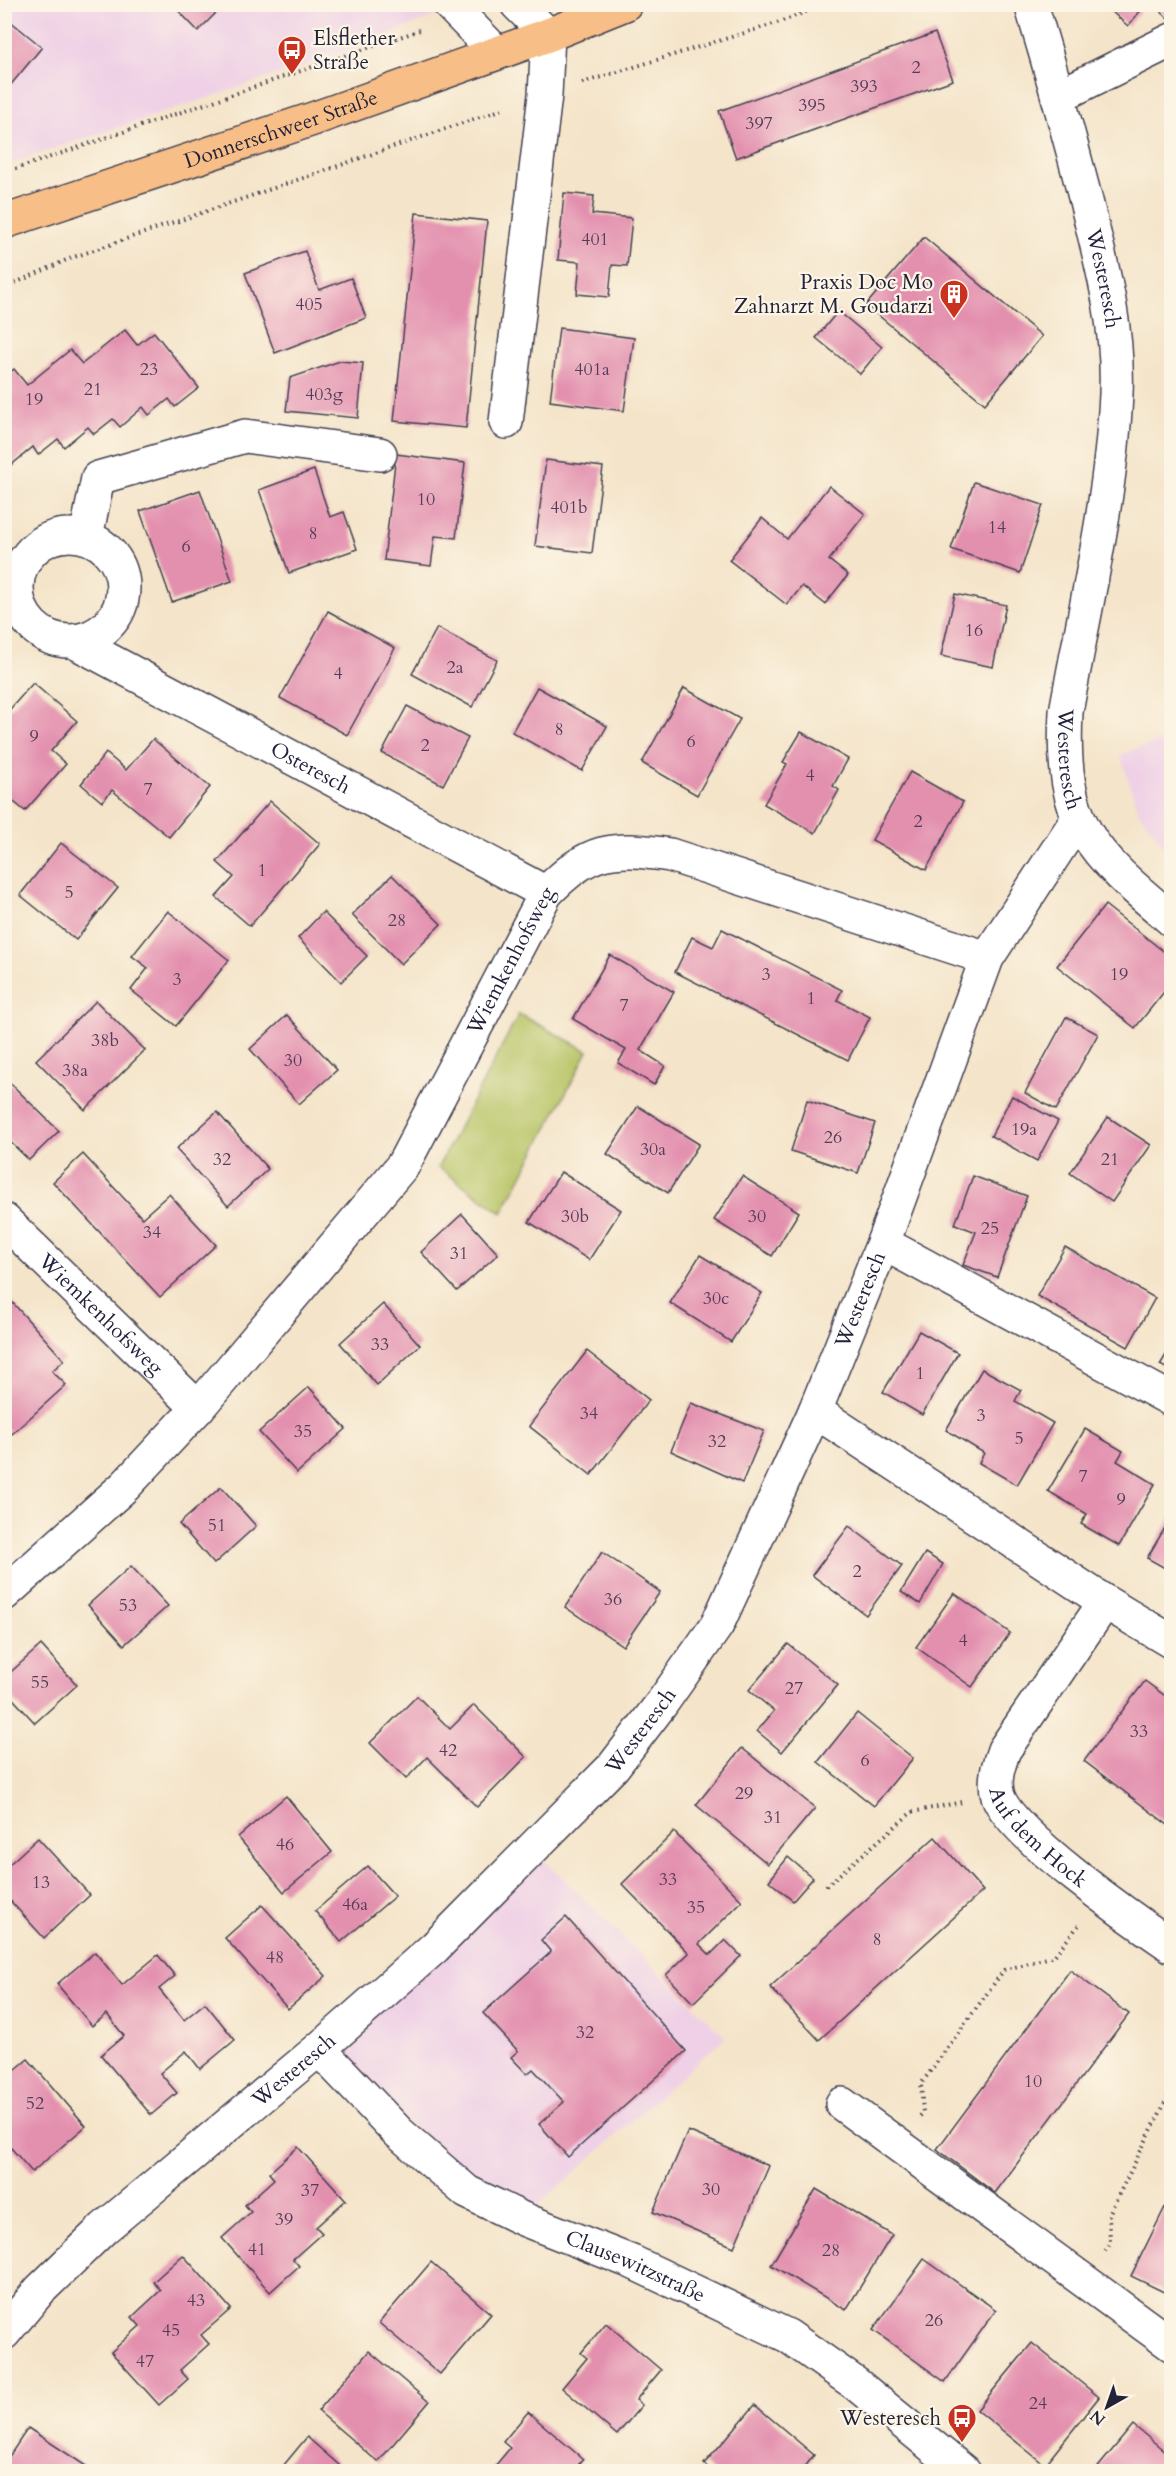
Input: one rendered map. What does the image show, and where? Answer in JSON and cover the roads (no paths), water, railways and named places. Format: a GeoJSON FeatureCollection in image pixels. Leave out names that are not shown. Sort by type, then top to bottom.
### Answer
{"type":"FeatureCollection","features":[{"type":"Feature","properties":{"kind":"main road","name":"Donnerschweer Straße"},"geometry":{"type":"LineString","coordinates":[[4,222],[313,119],[548,35],[625,4]]}},
{"type":"Feature","properties":{"kind":"street"},"geometry":{"type":"LineString","coordinates":[[506,422],[545,95],[548,35],[517,4]]}},
{"type":"Feature","properties":{"kind":"street","name":"Westeresch"},"geometry":{"type":"LineString","coordinates":[[4,2333],[40,2290],[104,2228],[319,2049],[435,1947],[613,1767],[655,1713],[717,1625],[815,1411],[882,1243],[987,958],[1077,820],[1068,785],[1064,747],[1066,712],[1105,499],[1116,393],[1115,364],[1110,298],[1059,96],[1031,4]]}},
{"type":"Feature","properties":{"kind":"street"},"geometry":{"type":"LineString","coordinates":[[455,10],[497,53]]}},
{"type":"Feature","properties":{"kind":"street"},"geometry":{"type":"LineString","coordinates":[[1059,96],[1172,40]]}},
{"type":"Feature","properties":{"kind":"street"},"geometry":{"type":"LineString","coordinates":[[75,642],[93,637],[108,626],[119,612],[124,594],[122,576],[115,559],[103,545],[86,537],[98,478],[245,436],[380,454]]}},
{"type":"Feature","properties":{"kind":"street","name":"Osteresch"},"geometry":{"type":"LineString","coordinates":[[86,537],[68,535],[51,538],[36,547],[25,560],[18,575],[17,592],[21,609],[30,623],[43,634],[59,640],[75,642],[546,893]]}},
{"type":"Feature","properties":{"kind":"street"},"geometry":{"type":"LineString","coordinates":[[1077,820],[1098,852],[1122,878],[1172,920]]}},
{"type":"Feature","properties":{"kind":"street","name":"Wiemkenhofsweg"},"geometry":{"type":"LineString","coordinates":[[4,1594],[125,1486],[198,1408],[403,1165],[546,893],[571,868],[602,853],[636,850],[670,855],[987,958]]}},
{"type":"Feature","properties":{"kind":"street","name":"Wiemkenhofsweg"},"geometry":{"type":"LineString","coordinates":[[4,1220],[198,1408]]}},
{"type":"Feature","properties":{"kind":"street"},"geometry":{"type":"LineString","coordinates":[[882,1243],[1172,1400]]}},
{"type":"Feature","properties":{"kind":"street"},"geometry":{"type":"LineString","coordinates":[[815,1411],[1105,1602],[1172,1642]]}},
{"type":"Feature","properties":{"kind":"street","name":"Auf dem Hock"},"geometry":{"type":"LineString","coordinates":[[1105,1602],[1004,1750],[996,1771],[998,1796],[1013,1820],[1101,1897],[1172,1946]]}},
{"type":"Feature","properties":{"kind":"street","name":"Clausewitzstraße"},"geometry":{"type":"LineString","coordinates":[[319,2049],[398,2132],[467,2192],[523,2218],[632,2262],[788,2336],[856,2384],[964,2472]]}},
{"type":"Feature","properties":{"kind":"street"},"geometry":{"type":"LineString","coordinates":[[842,2104],[1172,2345]]}},
{"type":"Feature","properties":{"kind":"place","name":"Elsflether Straße"},"geometry":{"type":"Point","coordinates":[292,76]}},
{"type":"Feature","properties":{"kind":"place","name":"Praxis Doc Mo Zahnarzt M. Goudarzi"},"geometry":{"type":"Point","coordinates":[954,320]}},
{"type":"Feature","properties":{"kind":"place","name":"Westeresch"},"geometry":{"type":"Point","coordinates":[962,2444]}}]}
